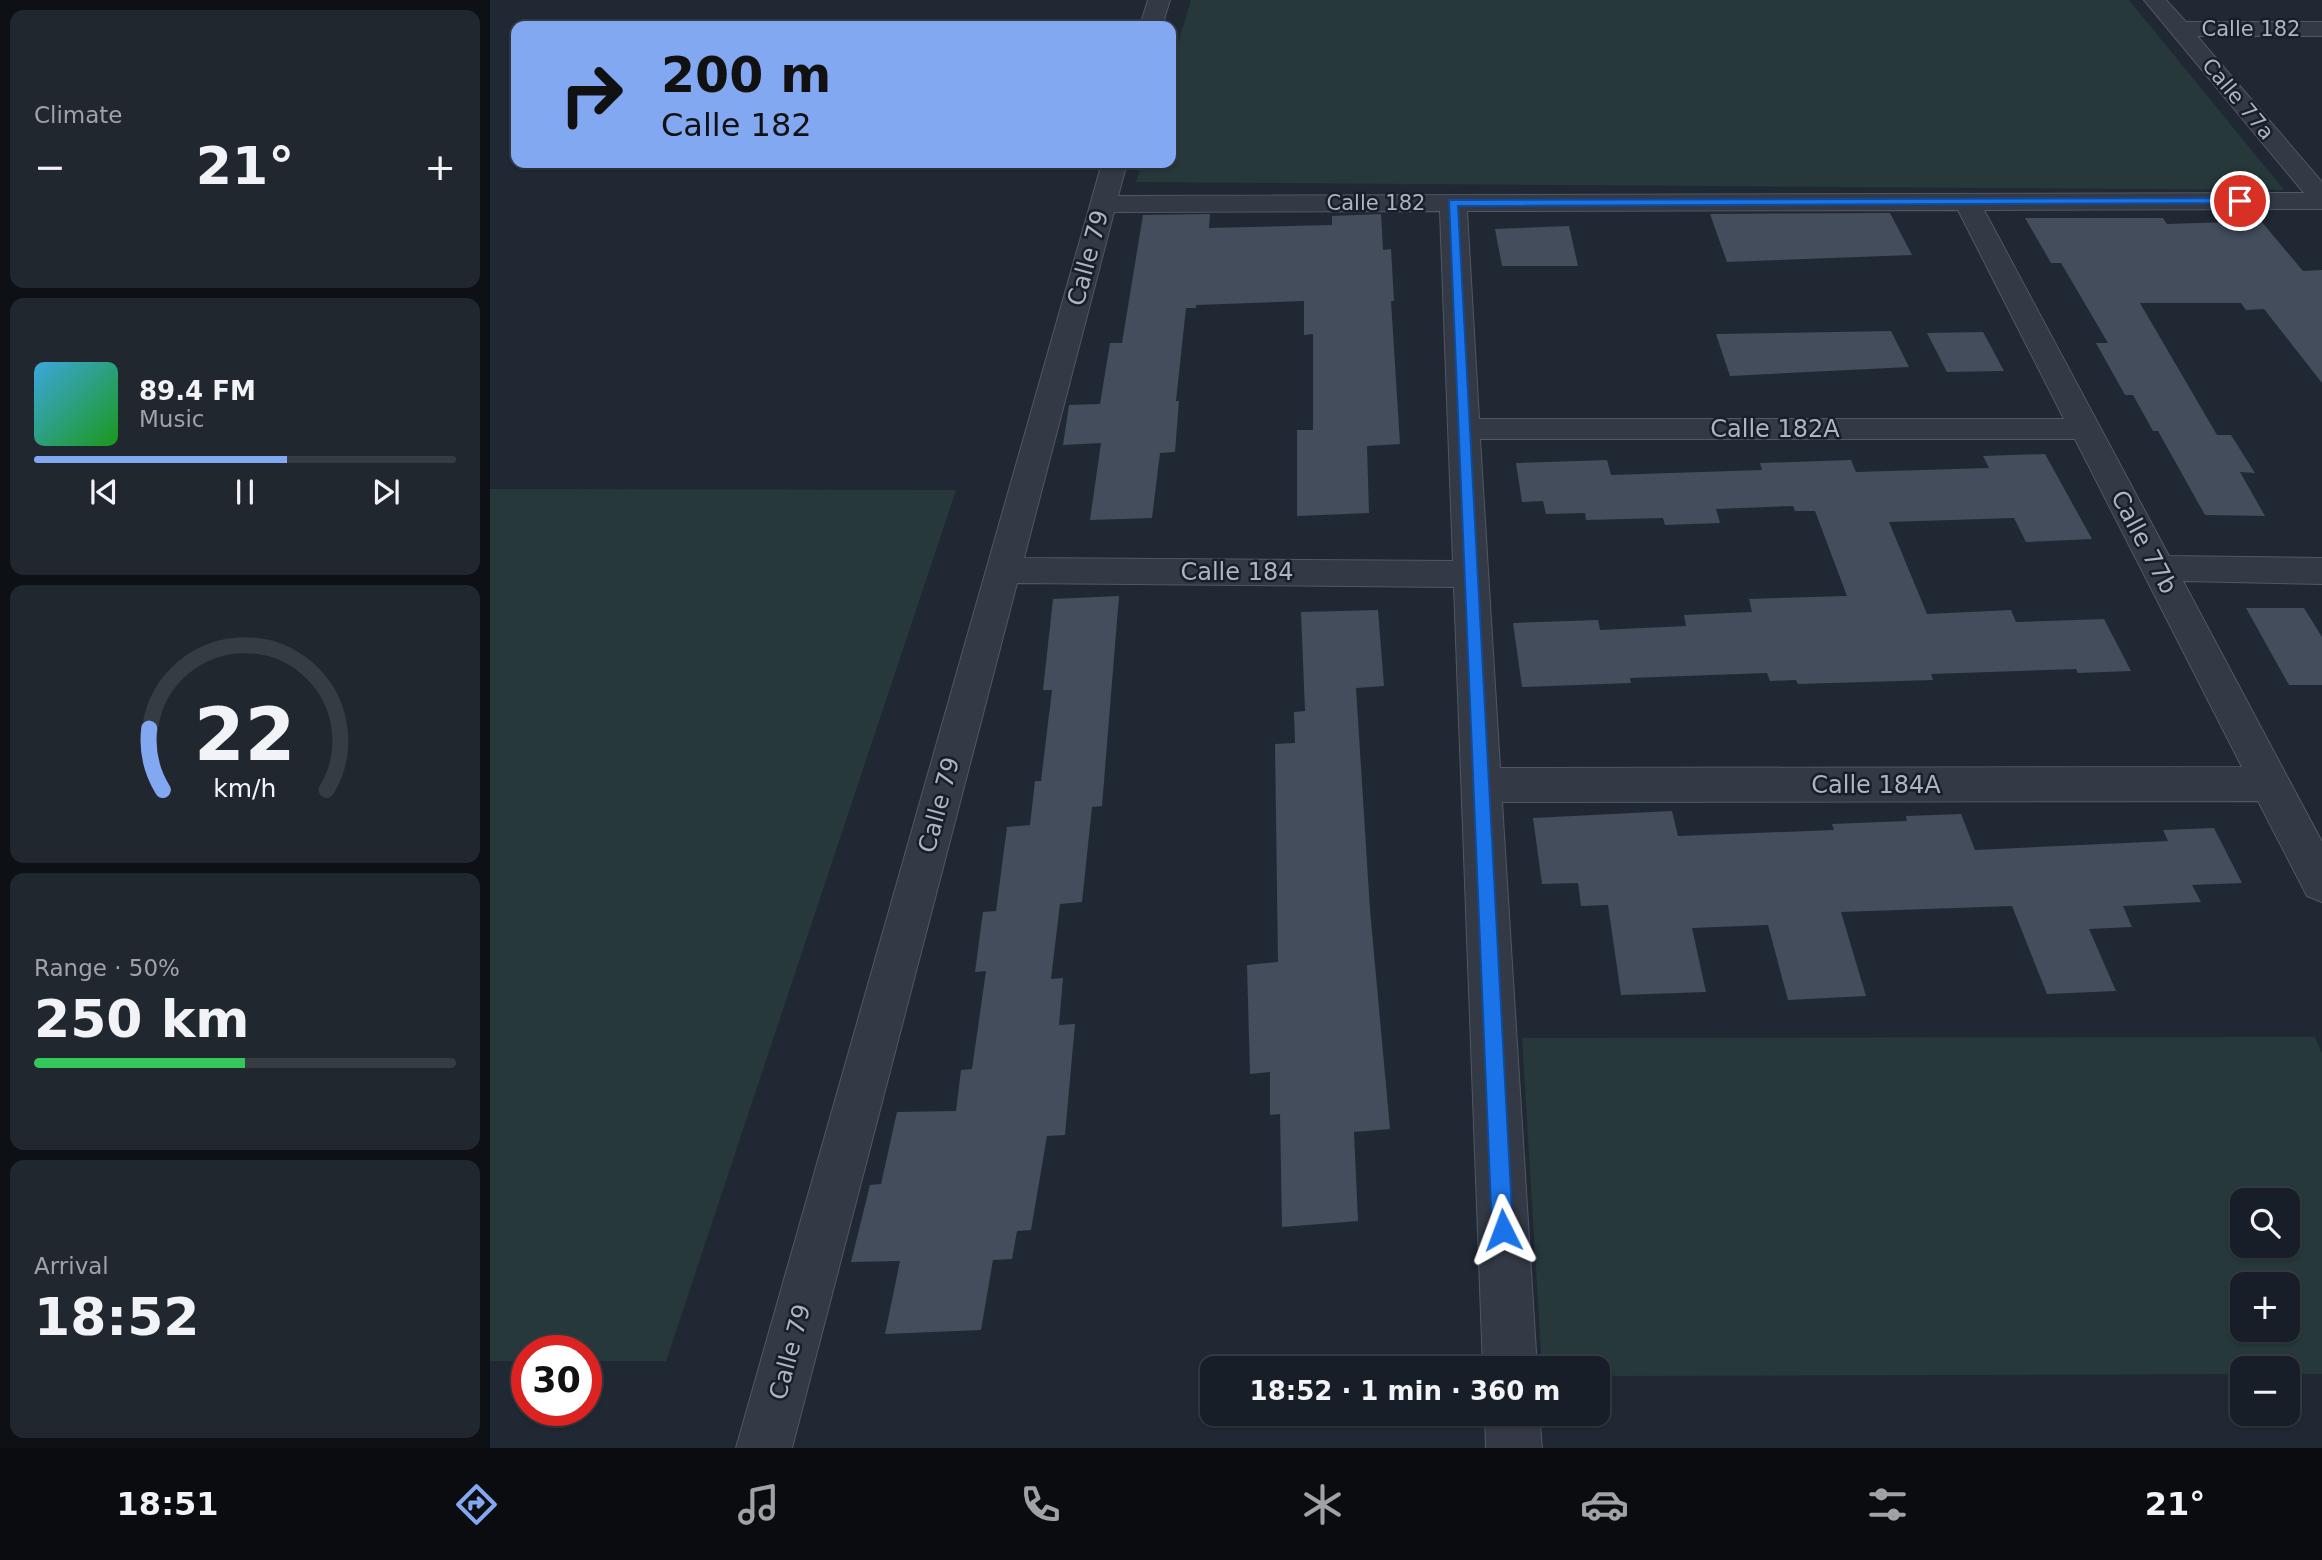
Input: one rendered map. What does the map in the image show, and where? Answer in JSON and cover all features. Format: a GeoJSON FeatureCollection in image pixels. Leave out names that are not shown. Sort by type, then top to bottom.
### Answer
{"type":"FeatureCollection","features":[{"type":"Feature","properties":{"kind":"street"},"geometry":{"type":"LineString","coordinates":[[1153,21],[1159,0]]}},
{"type":"Feature","properties":{"kind":"street","name":"Calle 77a"},"geometry":{"type":"LineString","coordinates":[[2155,0],[2322,199]]}},
{"type":"Feature","properties":{"kind":"street","name":"Calle 182"},"geometry":{"type":"LineString","coordinates":[[2179,29],[2322,29]]}},
{"type":"Feature","properties":{"kind":"street","name":"Calle 79"},"geometry":{"type":"LineString","coordinates":[[764,1448],[1113,168]]}},
{"type":"Feature","properties":{"kind":"street","name":"Calle 182"},"geometry":{"type":"LineString","coordinates":[[1103,204],[2322,199]]}},
{"type":"Feature","properties":{"kind":"street","name":"Calle 77b"},"geometry":{"type":"LineString","coordinates":[[1967,202],[2322,883]]}},
{"type":"Feature","properties":{"kind":"street"},"geometry":{"type":"LineString","coordinates":[[1452,203],[1509,1356]]}},
{"type":"Feature","properties":{"kind":"street","name":"Calle 182A"},"geometry":{"type":"LineString","coordinates":[[1464,429],[2085,429]]}},
{"type":"Feature","properties":{"kind":"street"},"geometry":{"type":"LineString","coordinates":[[2158,568],[2322,571]]}},
{"type":"Feature","properties":{"kind":"street","name":"Calle 184"},"geometry":{"type":"LineString","coordinates":[[1003,570],[1470,574]]}},
{"type":"Feature","properties":{"kind":"street","name":"Calle 184A"},"geometry":{"type":"LineString","coordinates":[[1481,785],[2270,784]]}},
{"type":"Feature","properties":{"kind":"street"},"geometry":{"type":"LineString","coordinates":[[1513,1426],[1514,1448]]}},
{"type":"Feature","properties":{"kind":"shaded area"},"geometry":{"type":"Polygon","coordinates":[[[1191,0],[2129,0],[2284,190],[1136,182],[1140,168],[1176,168],[1176,50],[1191,0]]]}},
{"type":"Feature","properties":{"kind":"shaded area"},"geometry":{"type":"Polygon","coordinates":[[[490,489],[956,490],[666,1361],[602,1361],[602,1335],[511,1335],[511,1361],[490,1361],[490,489]]]}},
{"type":"Feature","properties":{"kind":"shaded area"},"geometry":{"type":"Polygon","coordinates":[[[2315,1037],[2322,1053],[2322,1374],[2300,1374],[2300,1356],[2230,1356],[2230,1374],[1610,1376],[1610,1356],[1541,1356],[1522,1038],[2315,1037]]]}},
{"type":"Feature","properties":{"kind":"building"},"geometry":{"type":"Polygon","coordinates":[[[1890,213],[1912,255],[1727,262],[1710,214],[1890,213]]]}},
{"type":"Feature","properties":{"kind":"building"},"geometry":{"type":"Polygon","coordinates":[[[1210,214],[1209,228],[1332,225],[1332,216],[1381,214],[1383,250],[1391,249],[1394,301],[1391,301],[1400,444],[1367,446],[1369,513],[1297,516],[1297,430],[1313,430],[1313,334],[1304,335],[1304,301],[1196,305],[1196,308],[1186,308],[1176,401],[1179,401],[1175,452],[1160,453],[1152,518],[1090,520],[1101,443],[1063,445],[1069,405],[1100,404],[1110,343],[1122,343],[1143,215],[1210,214]]]}},
{"type":"Feature","properties":{"kind":"building"},"geometry":{"type":"Polygon","coordinates":[[[2025,218],[2163,218],[2167,224],[2261,221],[2303,271],[2322,270],[2322,383],[2264,309],[2246,310],[2241,303],[2140,303],[2217,435],[2231,435],[2255,473],[2240,472],[2265,516],[2205,515],[2158,431],[2153,431],[2133,395],[2125,395],[2096,343],[2108,343],[2061,263],[2051,263],[2025,218]]]}},
{"type":"Feature","properties":{"kind":"building"},"geometry":{"type":"Polygon","coordinates":[[[1569,226],[1578,266],[1502,266],[1495,229],[1569,226]]]}},
{"type":"Feature","properties":{"kind":"building"},"geometry":{"type":"Polygon","coordinates":[[[1891,331],[1909,367],[1730,376],[1716,334],[1891,331]]]}},
{"type":"Feature","properties":{"kind":"building"},"geometry":{"type":"Polygon","coordinates":[[[1983,332],[2004,371],[1947,372],[1927,333],[1983,332]]]}},
{"type":"Feature","properties":{"kind":"building"},"geometry":{"type":"Polygon","coordinates":[[[2045,454],[2092,539],[2026,542],[2014,518],[1889,522],[1927,614],[2011,610],[2016,622],[2104,619],[2131,671],[2078,673],[2076,669],[1931,674],[1933,680],[1798,684],[1796,680],[1770,681],[1767,673],[1630,678],[1631,683],[1522,687],[1513,623],[1598,620],[1600,630],[1686,626],[1684,615],[1752,612],[1749,599],[1847,596],[1815,511],[1795,511],[1793,506],[1716,509],[1720,523],[1665,525],[1663,518],[1586,520],[1585,513],[1546,514],[1543,501],[1522,502],[1516,463],[1607,460],[1611,475],[1762,470],[1760,463],[1851,460],[1856,472],[1989,468],[1983,456],[2045,454]]]}},
{"type":"Feature","properties":{"kind":"building"},"geometry":{"type":"Polygon","coordinates":[[[1119,596],[1102,806],[1092,807],[1082,902],[1060,904],[1051,979],[1063,978],[1059,1025],[1075,1024],[1065,1135],[1047,1136],[1031,1230],[1017,1231],[1012,1259],[993,1260],[981,1330],[885,1334],[900,1261],[851,1262],[870,1185],[881,1184],[897,1112],[956,1111],[961,1070],[972,1069],[986,971],[975,972],[983,912],[996,911],[1007,827],[1030,825],[1035,781],[1041,781],[1052,690],[1043,690],[1053,599],[1119,596]]]}},
{"type":"Feature","properties":{"kind":"building"},"geometry":{"type":"Polygon","coordinates":[[[2246,608],[2304,608],[2322,637],[2322,685],[2289,685],[2246,608]]]}},
{"type":"Feature","properties":{"kind":"building"},"geometry":{"type":"Polygon","coordinates":[[[1378,610],[1384,686],[1356,688],[1370,910],[1390,1129],[1354,1132],[1358,1221],[1282,1227],[1280,1114],[1270,1115],[1270,1072],[1250,1074],[1247,965],[1278,962],[1275,744],[1295,743],[1294,712],[1305,711],[1301,612],[1378,610]]]}},
{"type":"Feature","properties":{"kind":"building"},"geometry":{"type":"Polygon","coordinates":[[[1672,811],[1678,836],[1834,830],[1832,824],[1907,821],[1906,816],[1961,814],[1975,850],[2168,841],[2163,830],[2214,828],[2242,883],[2192,885],[2201,902],[2123,906],[2132,927],[2089,929],[2116,991],[2047,994],[2012,906],[1841,912],[1866,996],[1788,1000],[1768,925],[1692,928],[1706,992],[1621,995],[1608,905],[1581,906],[1578,883],[1542,884],[1533,818],[1672,811]]]}},
{"type":"Feature","properties":{"kind":"route"},"geometry":{"type":"LineString","coordinates":[[1503,1230],[1452,203],[2240,201]]}}]}
